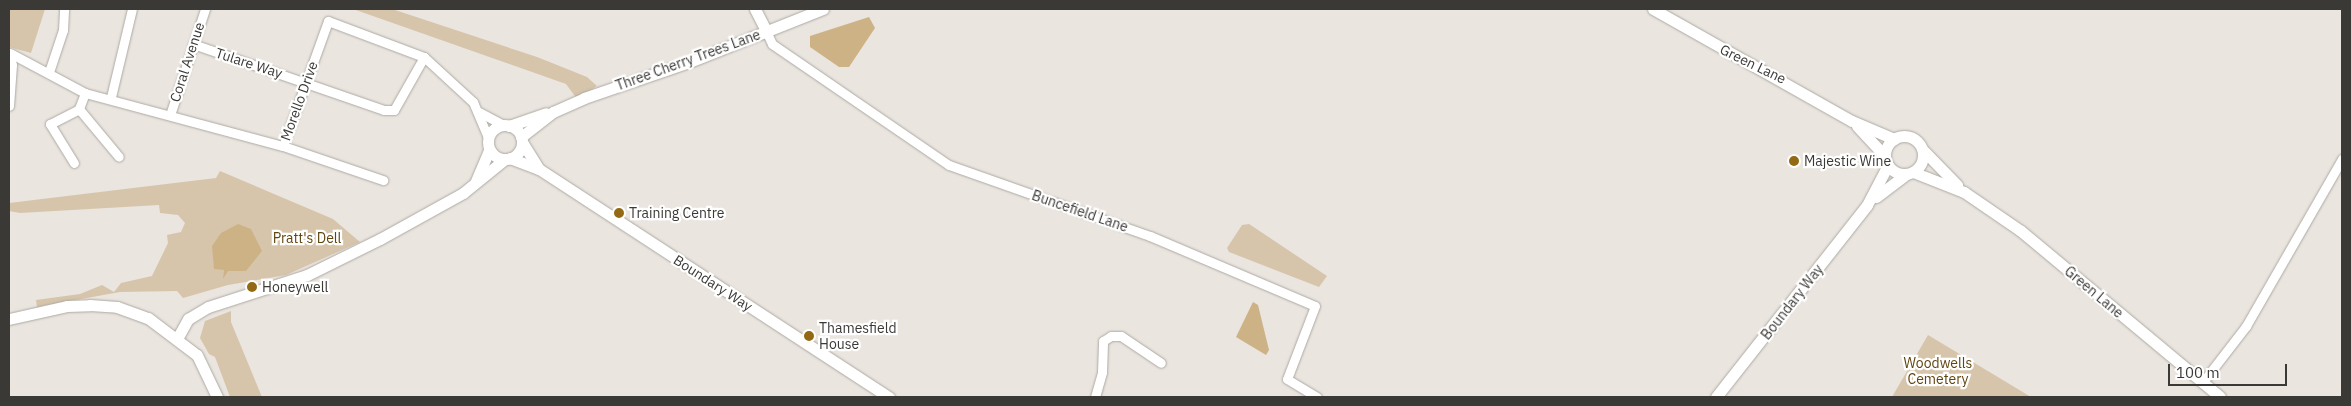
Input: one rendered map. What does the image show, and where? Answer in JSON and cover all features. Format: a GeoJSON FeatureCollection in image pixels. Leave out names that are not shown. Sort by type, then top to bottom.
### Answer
{"type":"FeatureCollection","features":[{"type":"Feature","properties":{"kind":"street"},"geometry":{"type":"LineString","coordinates":[[49,72],[63,30],[64,9]]}},
{"type":"Feature","properties":{"kind":"street"},"geometry":{"type":"LineString","coordinates":[[111,97],[132,9]]}},
{"type":"Feature","properties":{"kind":"street","name":"Coral Avenue"},"geometry":{"type":"LineString","coordinates":[[170,114],[204,9]]}},
{"type":"Feature","properties":{"kind":"street"},"geometry":{"type":"LineString","coordinates":[[755,9],[766,32]]}},
{"type":"Feature","properties":{"kind":"street","name":"Three Cherry Trees Lane"},"geometry":{"type":"LineString","coordinates":[[488,137],[506,125],[553,112],[823,9]]}},
{"type":"Feature","properties":{"kind":"street","name":"Green Lane"},"geometry":{"type":"LineString","coordinates":[[1653,9],[1852,121],[1894,138]]}},
{"type":"Feature","properties":{"kind":"street","name":"Morello Drive"},"geometry":{"type":"LineString","coordinates":[[9,53],[85,92],[111,97],[283,146],[328,21],[424,58],[450,78],[477,111],[488,137]]}},
{"type":"Feature","properties":{"kind":"street","name":"Buncefield Lane"},"geometry":{"type":"LineString","coordinates":[[766,32],[772,44],[949,165],[1150,236],[1316,306],[1287,379],[1317,397]]}},
{"type":"Feature","properties":{"kind":"street","name":"Tulare Way"},"geometry":{"type":"LineString","coordinates":[[193,44],[306,81],[384,110],[394,110],[424,58]]}},
{"type":"Feature","properties":{"kind":"street"},"geometry":{"type":"LineString","coordinates":[[9,53],[12,65],[9,106]]}},
{"type":"Feature","properties":{"kind":"street"},"geometry":{"type":"LineString","coordinates":[[74,163],[50,124],[79,108],[85,92]]}},
{"type":"Feature","properties":{"kind":"street"},"geometry":{"type":"LineString","coordinates":[[79,108],[119,157]]}},
{"type":"Feature","properties":{"kind":"street","name":"Morello Drive"},"geometry":{"type":"LineString","coordinates":[[477,111],[506,125]]}},
{"type":"Feature","properties":{"kind":"street","name":"Three Cherry Trees Lane"},"geometry":{"type":"LineString","coordinates":[[178,338],[188,319],[208,307],[307,275],[474,185],[507,159],[518,153],[521,140],[553,112]]}},
{"type":"Feature","properties":{"kind":"street","name":"Green Lane"},"geometry":{"type":"LineString","coordinates":[[1852,121],[1886,161]]}},
{"type":"Feature","properties":{"kind":"street"},"geometry":{"type":"LineString","coordinates":[[506,125],[521,140]]}},
{"type":"Feature","properties":{"kind":"street"},"geometry":{"type":"LineString","coordinates":[[474,185],[489,150],[488,137]]}},
{"type":"Feature","properties":{"kind":"street"},"geometry":{"type":"LineString","coordinates":[[1894,138],[1913,138],[1923,150],[1921,164],[1910,173],[1886,161],[1894,138]]}},
{"type":"Feature","properties":{"kind":"street","name":"Boundary Way"},"geometry":{"type":"LineString","coordinates":[[521,140],[539,169]]}},
{"type":"Feature","properties":{"kind":"street"},"geometry":{"type":"LineString","coordinates":[[283,146],[383,180]]}},
{"type":"Feature","properties":{"kind":"street"},"geometry":{"type":"LineString","coordinates":[[489,150],[507,159]]}},
{"type":"Feature","properties":{"kind":"street","name":"Green Lane"},"geometry":{"type":"LineString","coordinates":[[1923,150],[1964,192],[2021,231],[2220,397]]}},
{"type":"Feature","properties":{"kind":"street"},"geometry":{"type":"LineString","coordinates":[[2202,382],[2246,326],[2342,158]]}},
{"type":"Feature","properties":{"kind":"street","name":"Boundary Way"},"geometry":{"type":"LineString","coordinates":[[507,159],[539,169],[889,397]]}},
{"type":"Feature","properties":{"kind":"street","name":"Boundary Way"},"geometry":{"type":"LineString","coordinates":[[1867,206],[1886,161]]}},
{"type":"Feature","properties":{"kind":"street","name":"Green Lane"},"geometry":{"type":"LineString","coordinates":[[1910,173],[1964,192]]}},
{"type":"Feature","properties":{"kind":"street","name":"Boundary Way"},"geometry":{"type":"LineString","coordinates":[[1716,397],[1867,206],[1910,173]]}},
{"type":"Feature","properties":{"kind":"street"},"geometry":{"type":"LineString","coordinates":[[9,319],[67,306],[117,307],[148,318],[178,338],[197,355],[217,397]]}},
{"type":"Feature","properties":{"kind":"street"},"geometry":{"type":"LineString","coordinates":[[1095,397],[1102,372],[1103,341],[1111,336],[1120,336],[1161,363]]}},
{"type":"Feature","properties":{"kind":"green space"},"geometry":{"type":"Polygon","coordinates":[[[9,9],[45,9],[31,53],[9,47],[9,9]]]}},
{"type":"Feature","properties":{"kind":"green space"},"geometry":{"type":"Polygon","coordinates":[[[353,9],[392,9],[537,57],[587,77],[597,86],[577,99],[566,84],[353,9]]]}},
{"type":"Feature","properties":{"kind":"green space","name":"Pratt's Dell"},"geometry":{"type":"Polygon","coordinates":[[[220,171],[333,219],[360,242],[286,275],[228,285],[183,298],[177,291],[120,292],[37,307],[36,300],[80,294],[102,285],[114,292],[121,283],[152,276],[168,243],[167,235],[181,232],[185,223],[178,215],[160,213],[159,205],[20,213],[9,211],[9,203],[216,178],[220,171]]]}},
{"type":"Feature","properties":{"kind":"green space"},"geometry":{"type":"Polygon","coordinates":[[[1249,224],[1327,276],[1319,287],[1229,252],[1227,248],[1242,225],[1249,224]]]}},
{"type":"Feature","properties":{"kind":"green space"},"geometry":{"type":"Polygon","coordinates":[[[231,311],[231,322],[262,397],[230,397],[215,357],[209,354],[200,338],[205,321],[231,311]]]}},
{"type":"Feature","properties":{"kind":"green space","name":"Woodwells Cemetery"},"geometry":{"type":"Polygon","coordinates":[[[1928,335],[2031,397],[1892,397],[1928,335]]]}},
{"type":"Feature","properties":{"kind":"shaded area"},"geometry":{"type":"Polygon","coordinates":[[[869,17],[875,28],[849,67],[839,67],[810,47],[810,36],[869,17]]]}},
{"type":"Feature","properties":{"kind":"shaded area"},"geometry":{"type":"Polygon","coordinates":[[[238,224],[251,229],[262,251],[246,271],[228,271],[223,279],[224,270],[214,269],[212,246],[221,233],[238,224]]]}},
{"type":"Feature","properties":{"kind":"shaded area"},"geometry":{"type":"Polygon","coordinates":[[[1253,302],[1258,305],[1269,350],[1266,355],[1236,337],[1253,302]]]}},
{"type":"Feature","properties":{"kind":"place","name":"Majestic Wine"},"geometry":{"type":"Point","coordinates":[1794,161]}},
{"type":"Feature","properties":{"kind":"place","name":"Training Centre"},"geometry":{"type":"Point","coordinates":[619,213]}},
{"type":"Feature","properties":{"kind":"place","name":"Honeywell"},"geometry":{"type":"Point","coordinates":[252,287]}},
{"type":"Feature","properties":{"kind":"place","name":"Thamesfield House"},"geometry":{"type":"Point","coordinates":[809,336]}}]}
